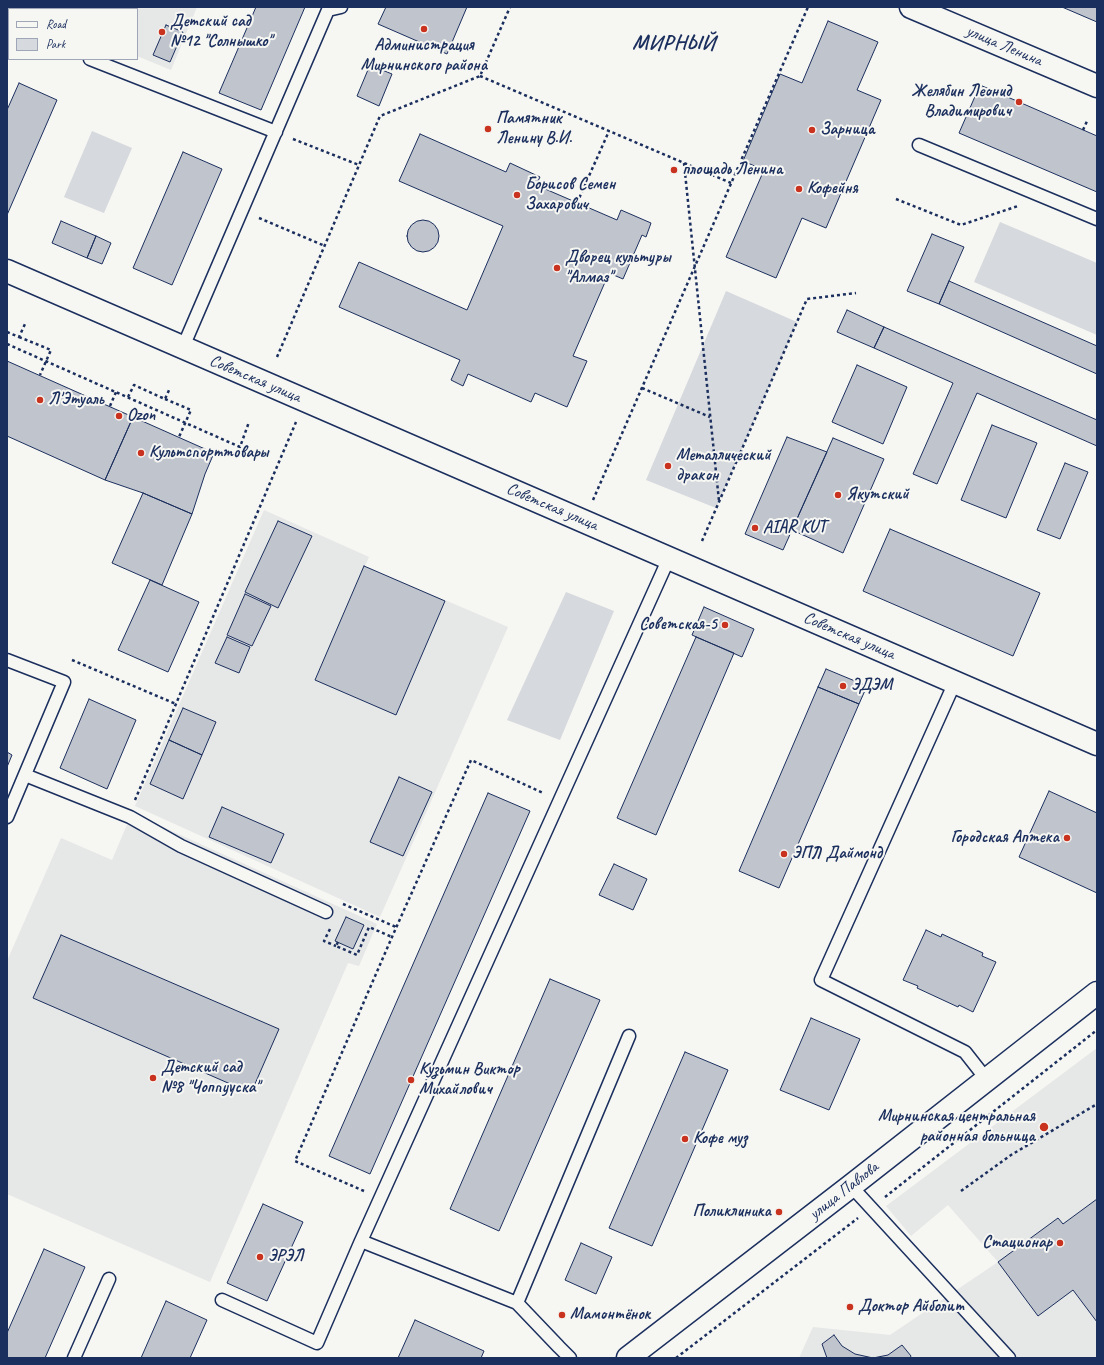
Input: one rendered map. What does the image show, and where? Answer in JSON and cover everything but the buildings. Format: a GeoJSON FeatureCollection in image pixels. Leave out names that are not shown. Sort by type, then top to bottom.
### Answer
{"type":"FeatureCollection","features":[{"type":"Feature","properties":{"kind":"street","name":"улица Ленина"},"geometry":{"type":"LineString","coordinates":[[911,7],[1096,83]]}},
{"type":"Feature","properties":{"kind":"street","name":"Советская улица"},"geometry":{"type":"LineString","coordinates":[[7,271],[1097,744]]}},
{"type":"Feature","properties":{"kind":"street","name":"улица Павлова"},"geometry":{"type":"LineString","coordinates":[[628,1358],[851,1186],[1097,993]]}},
{"type":"Feature","properties":{"kind":"lane"},"geometry":{"type":"LineString","coordinates":[[183,348],[328,10],[341,7]]}},
{"type":"Feature","properties":{"kind":"lane"},"geometry":{"type":"LineString","coordinates":[[93,60],[276,132]]}},
{"type":"Feature","properties":{"kind":"lane"},"geometry":{"type":"LineString","coordinates":[[919,144],[1097,219]]}},
{"type":"Feature","properties":{"kind":"lane"},"geometry":{"type":"LineString","coordinates":[[222,1300],[317,1343],[380,1198],[669,558]]}},
{"type":"Feature","properties":{"kind":"lane"},"geometry":{"type":"LineString","coordinates":[[7,660],[64,682],[7,817]]}},
{"type":"Feature","properties":{"kind":"lane"},"geometry":{"type":"LineString","coordinates":[[955,682],[821,980],[965,1052],[987,1080]]}},
{"type":"Feature","properties":{"kind":"lane"},"geometry":{"type":"LineString","coordinates":[[24,775],[128,816],[181,846],[326,912]]}},
{"type":"Feature","properties":{"kind":"lane"},"geometry":{"type":"LineString","coordinates":[[517,1303],[629,1036]]}},
{"type":"Feature","properties":{"kind":"lane"},"geometry":{"type":"LineString","coordinates":[[851,1186],[1008,1358]]}},
{"type":"Feature","properties":{"kind":"lane"},"geometry":{"type":"LineString","coordinates":[[361,1241],[517,1303],[570,1358]]}},
{"type":"Feature","properties":{"kind":"lane"},"geometry":{"type":"LineString","coordinates":[[74,1358],[109,1279]]}},
{"type":"Feature","properties":{"kind":"path"},"geometry":{"type":"LineString","coordinates":[[277,357],[380,116],[480,76],[510,7]]}},
{"type":"Feature","properties":{"kind":"path"},"geometry":{"type":"LineString","coordinates":[[583,521],[808,7]]}},
{"type":"Feature","properties":{"kind":"path"},"geometry":{"type":"LineString","coordinates":[[480,76],[731,183]]}},
{"type":"Feature","properties":{"kind":"path"},"geometry":{"type":"LineString","coordinates":[[1083,130],[1088,119]]}},
{"type":"Feature","properties":{"kind":"path"},"geometry":{"type":"LineString","coordinates":[[577,203],[609,131]]}},
{"type":"Feature","properties":{"kind":"path"},"geometry":{"type":"LineString","coordinates":[[276,132],[359,165]]}},
{"type":"Feature","properties":{"kind":"path"},"geometry":{"type":"LineString","coordinates":[[684,163],[719,501]]}},
{"type":"Feature","properties":{"kind":"path"},"geometry":{"type":"LineString","coordinates":[[896,199],[961,225],[1045,197]]}},
{"type":"Feature","properties":{"kind":"path"},"geometry":{"type":"LineString","coordinates":[[242,210],[325,246]]}},
{"type":"Feature","properties":{"kind":"path"},"geometry":{"type":"LineString","coordinates":[[702,541],[807,299],[856,293]]}},
{"type":"Feature","properties":{"kind":"path"},"geometry":{"type":"LineString","coordinates":[[19,337],[24,324]]}},
{"type":"Feature","properties":{"kind":"path"},"geometry":{"type":"LineString","coordinates":[[7,332],[51,350],[40,376]]}},
{"type":"Feature","properties":{"kind":"path"},"geometry":{"type":"LineString","coordinates":[[7,344],[240,448],[249,422]]}},
{"type":"Feature","properties":{"kind":"path"},"geometry":{"type":"LineString","coordinates":[[128,397],[134,385],[191,410],[179,437]]}},
{"type":"Feature","properties":{"kind":"path"},"geometry":{"type":"LineString","coordinates":[[165,399],[170,388]]}},
{"type":"Feature","properties":{"kind":"path"},"geometry":{"type":"LineString","coordinates":[[642,388],[710,417]]}},
{"type":"Feature","properties":{"kind":"path"},"geometry":{"type":"LineString","coordinates":[[110,406],[116,392]]}},
{"type":"Feature","properties":{"kind":"path"},"geometry":{"type":"LineString","coordinates":[[128,816],[297,419]]}},
{"type":"Feature","properties":{"kind":"path"},"geometry":{"type":"LineString","coordinates":[[72,660],[176,704]]}},
{"type":"Feature","properties":{"kind":"path"},"geometry":{"type":"LineString","coordinates":[[380,1198],[295,1162],[392,937],[471,760],[560,801]]}},
{"type":"Feature","properties":{"kind":"path"},"geometry":{"type":"LineString","coordinates":[[338,942],[336,946],[357,955],[369,927],[392,937]]}},
{"type":"Feature","properties":{"kind":"path"},"geometry":{"type":"LineString","coordinates":[[676,1358],[871,1208],[1097,1030]]}},
{"type":"Feature","properties":{"kind":"path"},"geometry":{"type":"LineString","coordinates":[[961,1191],[1011,1155],[1097,1104]]}},
{"type":"Feature","properties":{"kind":"shaded area","name":"Детский сад №12 \"Солнышко\""},"geometry":{"type":"Polygon","coordinates":[[[18,7],[197,7],[171,70],[138,56],[138,8],[18,7]]]}},
{"type":"Feature","properties":{"kind":"shaded area"},"geometry":{"type":"Polygon","coordinates":[[[264,510],[369,557],[365,566],[508,627],[380,917],[135,806],[264,510]]]}},
{"type":"Feature","properties":{"kind":"shaded area","name":"Детский сад №8 \"Чоппууска\""},"geometry":{"type":"Polygon","coordinates":[[[132,813],[377,924],[359,966],[348,963],[210,1282],[7,1194],[7,961],[61,838],[112,860],[132,813]]]}},
{"type":"Feature","properties":{"kind":"shaded area","name":"Мирнинская центральная районная больница"},"geometry":{"type":"Polygon","coordinates":[[[1097,1048],[1097,1358],[799,1358],[813,1327],[890,1335],[998,1262],[948,1205],[911,1236],[886,1206],[1097,1048]]]}},
{"type":"Feature","properties":{"kind":"green space"},"geometry":{"type":"Polygon","coordinates":[[[92,131],[132,148],[104,213],[64,197],[92,131]]]}},
{"type":"Feature","properties":{"kind":"green space"},"geometry":{"type":"Polygon","coordinates":[[[1000,222],[1097,263],[1097,335],[974,282],[1000,222]]]}},
{"type":"Feature","properties":{"kind":"green space"},"geometry":{"type":"Polygon","coordinates":[[[726,291],[797,322],[716,508],[646,480],[726,291]]]}},
{"type":"Feature","properties":{"kind":"green space"},"geometry":{"type":"Polygon","coordinates":[[[566,592],[614,611],[560,740],[507,720],[566,592]]]}},
{"type":"Feature","properties":{"kind":"place","name":"Администрация Мирнинского района"},"geometry":{"type":"Point","coordinates":[424,29]}},
{"type":"Feature","properties":{"kind":"place","name":"Детский сад №12 \"Солнышко\""},"geometry":{"type":"Point","coordinates":[162,32]}},
{"type":"Feature","properties":{"kind":"place","name":"Желябин Леонид Владимирович"},"geometry":{"type":"Point","coordinates":[1019,102]}},
{"type":"Feature","properties":{"kind":"place","name":"Памятник Ленину В.И."},"geometry":{"type":"Point","coordinates":[488,129]}},
{"type":"Feature","properties":{"kind":"place","name":"Зарница"},"geometry":{"type":"Point","coordinates":[812,130]}},
{"type":"Feature","properties":{"kind":"place","name":"площадь Ленина"},"geometry":{"type":"Point","coordinates":[674,170]}},
{"type":"Feature","properties":{"kind":"place","name":"Кофейня"},"geometry":{"type":"Point","coordinates":[799,189]}},
{"type":"Feature","properties":{"kind":"place","name":"Борисов Семен Захарович"},"geometry":{"type":"Point","coordinates":[517,195]}},
{"type":"Feature","properties":{"kind":"place","name":"Дворец культуры \"Алмаз\""},"geometry":{"type":"Point","coordinates":[557,268]}},
{"type":"Feature","properties":{"kind":"place","name":"Л'Этуаль"},"geometry":{"type":"Point","coordinates":[40,400]}},
{"type":"Feature","properties":{"kind":"place","name":"Ozon"},"geometry":{"type":"Point","coordinates":[119,416]}},
{"type":"Feature","properties":{"kind":"place","name":"Культспорттовары"},"geometry":{"type":"Point","coordinates":[141,453]}},
{"type":"Feature","properties":{"kind":"place","name":"Металлический дракон"},"geometry":{"type":"Point","coordinates":[668,466]}},
{"type":"Feature","properties":{"kind":"place","name":"Якутский"},"geometry":{"type":"Point","coordinates":[838,495]}},
{"type":"Feature","properties":{"kind":"place","name":"AIAR KUT"},"geometry":{"type":"Point","coordinates":[755,528]}},
{"type":"Feature","properties":{"kind":"place","name":"Советская-5"},"geometry":{"type":"Point","coordinates":[725,625]}},
{"type":"Feature","properties":{"kind":"place","name":"ЭДЭМ"},"geometry":{"type":"Point","coordinates":[843,686]}},
{"type":"Feature","properties":{"kind":"place","name":"Городская Аптека"},"geometry":{"type":"Point","coordinates":[1067,838]}},
{"type":"Feature","properties":{"kind":"place","name":"ЭПЛ Даймонд"},"geometry":{"type":"Point","coordinates":[784,854]}},
{"type":"Feature","properties":{"kind":"place","name":"Детский сад №8 \"Чоппууска\""},"geometry":{"type":"Point","coordinates":[153,1078]}},
{"type":"Feature","properties":{"kind":"place","name":"Кузьмин Виктор Михайлович"},"geometry":{"type":"Point","coordinates":[411,1080]}},
{"type":"Feature","properties":{"kind":"place","name":"Мирнинская центральная районная больница"},"geometry":{"type":"Point","coordinates":[1044,1127]}},
{"type":"Feature","properties":{"kind":"place","name":"Кофе муз"},"geometry":{"type":"Point","coordinates":[685,1139]}},
{"type":"Feature","properties":{"kind":"place","name":"Поликлиника"},"geometry":{"type":"Point","coordinates":[779,1212]}},
{"type":"Feature","properties":{"kind":"place","name":"Стационар"},"geometry":{"type":"Point","coordinates":[1060,1243]}},
{"type":"Feature","properties":{"kind":"place","name":"ЭРЭЛ"},"geometry":{"type":"Point","coordinates":[260,1257]}},
{"type":"Feature","properties":{"kind":"place","name":"Доктор Айболит"},"geometry":{"type":"Point","coordinates":[850,1307]}},
{"type":"Feature","properties":{"kind":"place","name":"Мамонтёнок"},"geometry":{"type":"Point","coordinates":[562,1315]}},
{"type":"Feature","properties":{"kind":"district","name":"МИРНЫЙ"},"geometry":{"type":"Point","coordinates":[674,43]}}]}
